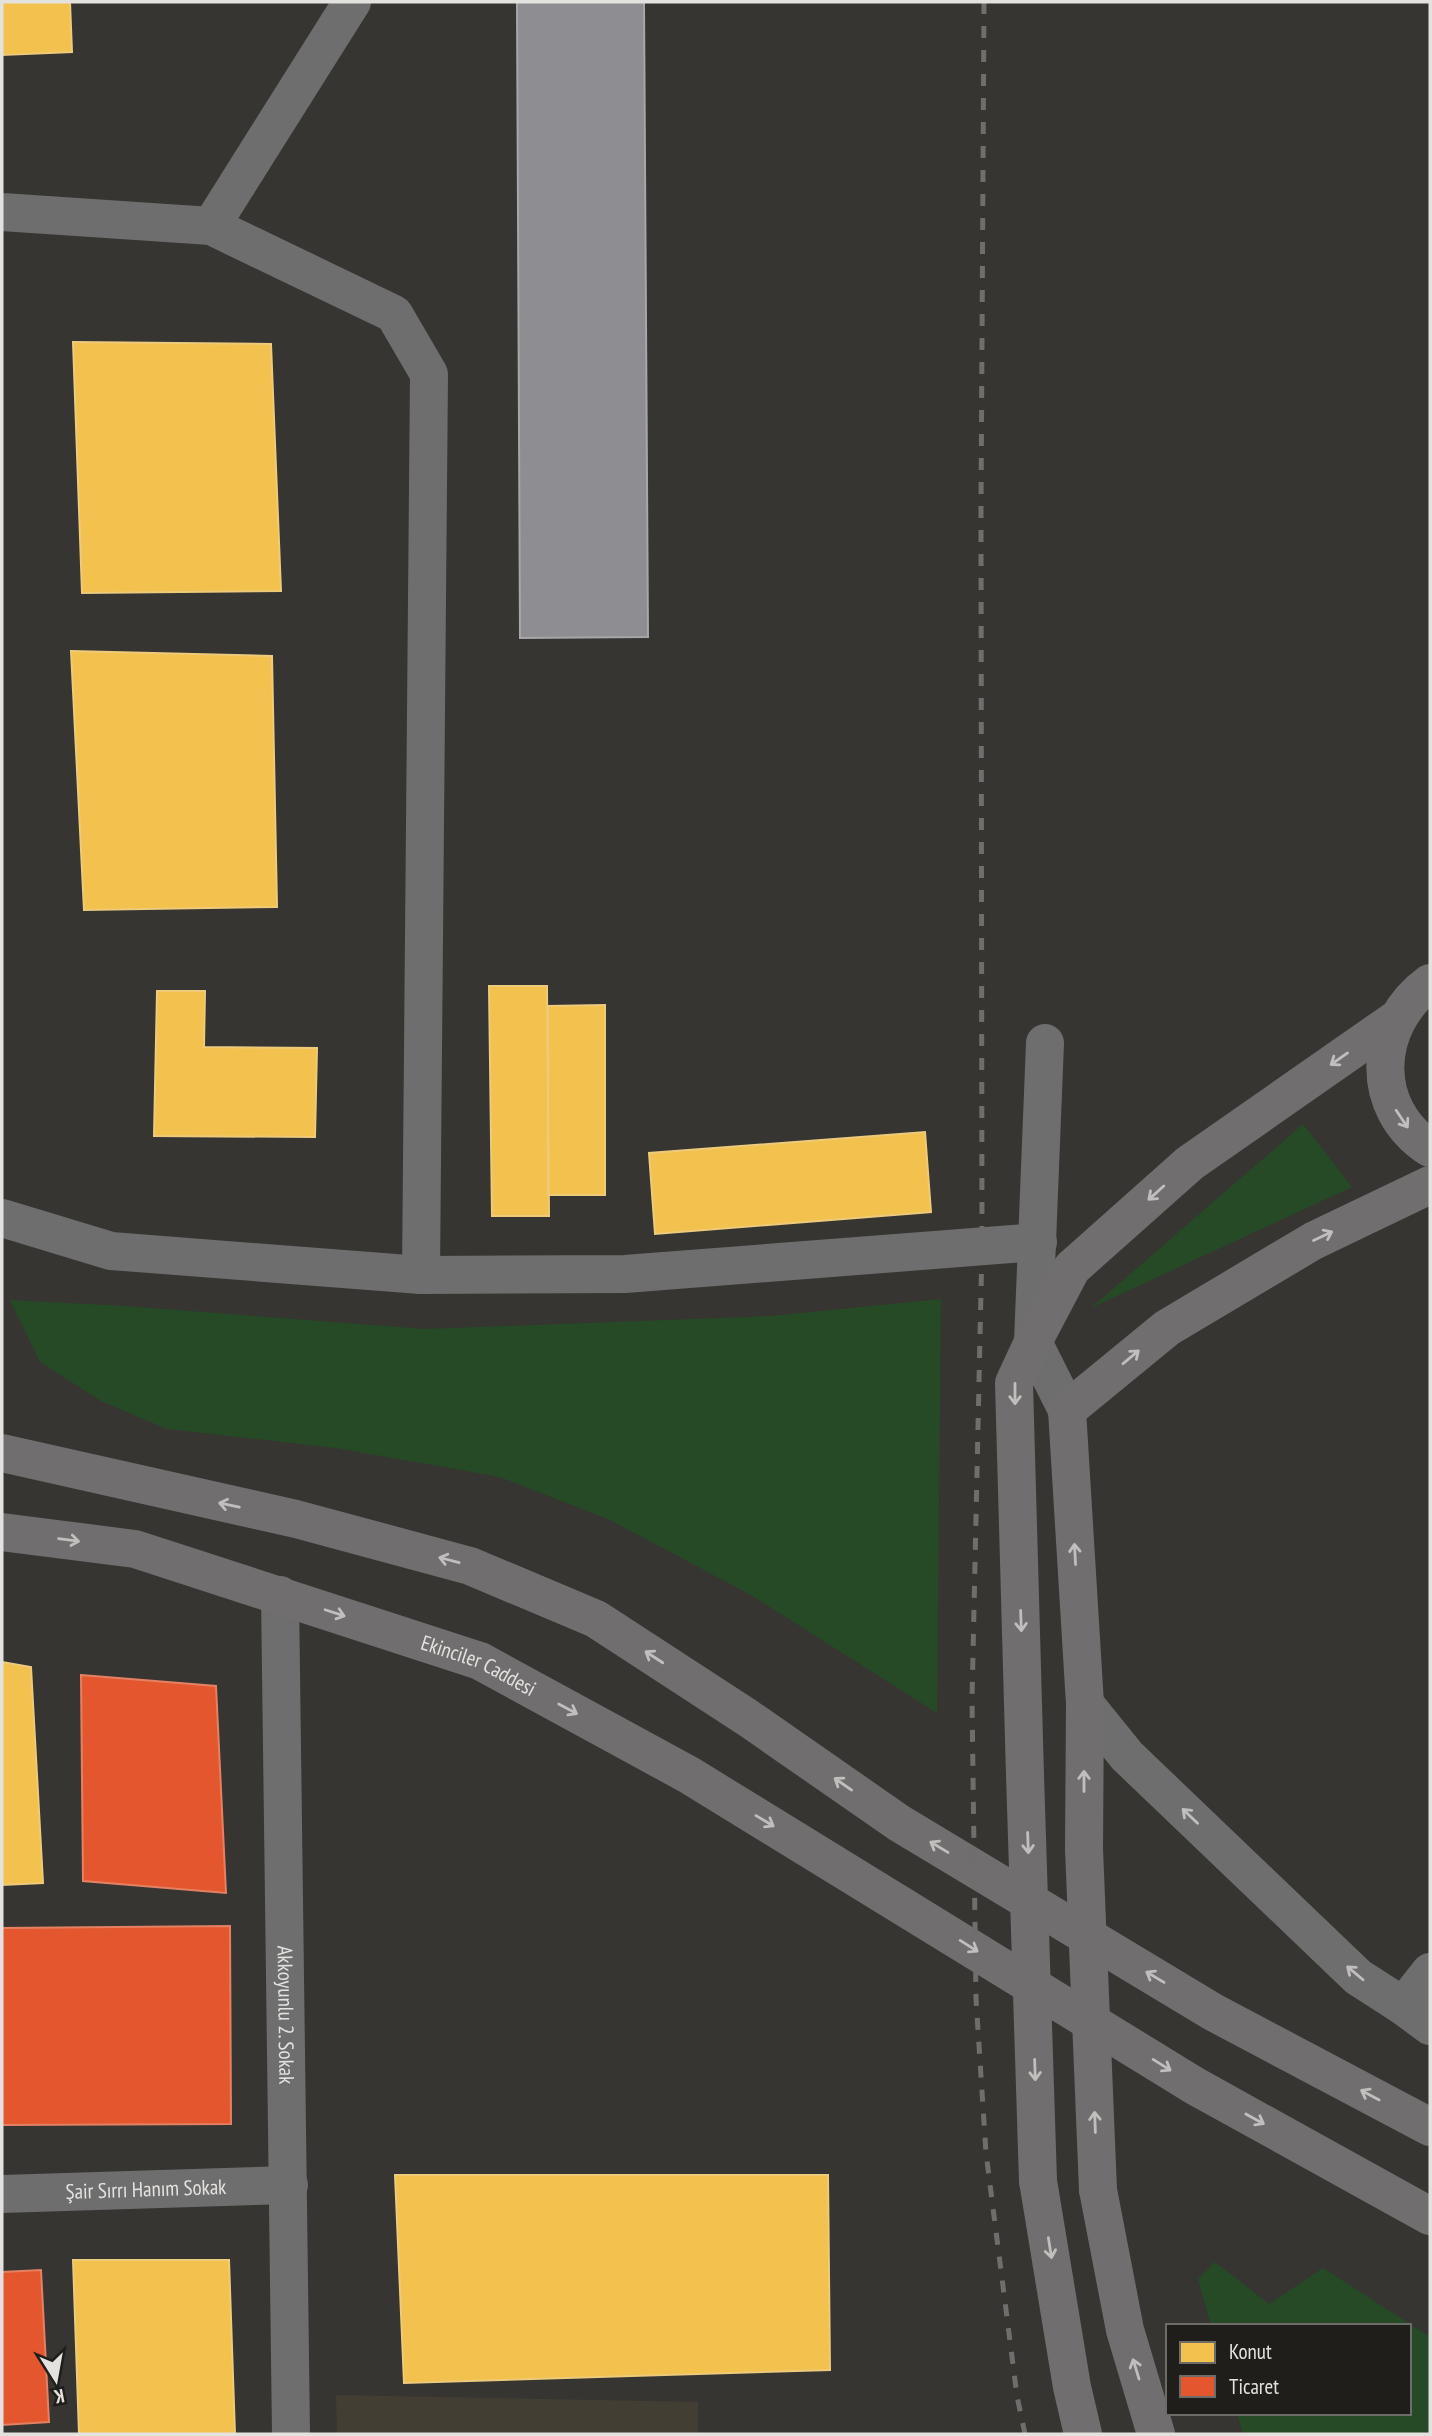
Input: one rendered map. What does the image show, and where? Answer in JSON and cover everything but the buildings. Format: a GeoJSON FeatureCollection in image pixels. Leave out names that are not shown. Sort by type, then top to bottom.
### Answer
{"type":"FeatureCollection","features":[{"type":"Feature","properties":{"kind":"main road"},"geometry":{"type":"LineString","coordinates":[[1083,2434],[1072,2387],[1038,2180],[1014,1383],[1072,1268],[1190,1163],[1395,1020],[1414,995],[1430,983]]}},
{"type":"Feature","properties":{"kind":"main road"},"geometry":{"type":"LineString","coordinates":[[1395,1020],[1385,1051],[1386,1082],[1397,1113],[1416,1139],[1430,1148]]}},
{"type":"Feature","properties":{"kind":"main road"},"geometry":{"type":"LineString","coordinates":[[1156,2434],[1125,2330],[1097,2190],[1084,1849],[1084,1704],[1067,1410],[1167,1328],[1313,1241],[1430,1185]]}},
{"type":"Feature","properties":{"kind":"main road"},"geometry":{"type":"LineString","coordinates":[[2,1453],[296,1520],[470,1566],[596,1619],[748,1718],[899,1823],[1213,2012],[1430,2127]]}},
{"type":"Feature","properties":{"kind":"main road","name":"Ekinciler Caddesi"},"geometry":{"type":"LineString","coordinates":[[2,1532],[135,1549],[480,1661],[689,1774],[1195,2086],[1430,2216]]}},
{"type":"Feature","properties":{"kind":"street"},"geometry":{"type":"LineString","coordinates":[[211,226],[352,2]]}},
{"type":"Feature","properties":{"kind":"street"},"geometry":{"type":"LineString","coordinates":[[2,212],[211,226],[394,314],[429,374],[421,1275]]}},
{"type":"Feature","properties":{"kind":"street"},"geometry":{"type":"LineString","coordinates":[[1045,1043],[1033,1342],[1067,1410]]}},
{"type":"Feature","properties":{"kind":"street"},"geometry":{"type":"LineString","coordinates":[[2,1218],[111,1251],[421,1275],[625,1274],[1038,1242]]}},
{"type":"Feature","properties":{"kind":"street","name":"Akkoyunlu 2. Sokak"},"geometry":{"type":"LineString","coordinates":[[280,1595],[291,2434]]}},
{"type":"Feature","properties":{"kind":"street"},"geometry":{"type":"LineString","coordinates":[[1084,1704],[1127,1756],[1358,1977],[1417,2016],[1430,1972]]}},
{"type":"Feature","properties":{"kind":"street","name":"Şair Sırrı Hanım Sokak"},"geometry":{"type":"LineString","coordinates":[[2,2194],[289,2185]]}},
{"type":"Feature","properties":{"kind":"shaded area"},"geometry":{"type":"Polygon","coordinates":[[[336,2395],[698,2402],[698,2434],[337,2434],[336,2395]]]}},
{"type":"Feature","properties":{"kind":"green space"},"geometry":{"type":"Polygon","coordinates":[[[1303,1124],[1352,1187],[1091,1308],[1303,1124]]]}},
{"type":"Feature","properties":{"kind":"green space"},"geometry":{"type":"Polygon","coordinates":[[[941,1299],[937,1713],[751,1595],[610,1520],[500,1477],[336,1448],[167,1429],[101,1401],[40,1362],[10,1300],[425,1329],[771,1316],[941,1299]]]}},
{"type":"Feature","properties":{"kind":"green space"},"geometry":{"type":"Polygon","coordinates":[[[1215,2262],[1269,2304],[1323,2268],[1410,2324],[1210,2324],[1198,2279],[1215,2262]]]}},
{"type":"Feature","properties":{"kind":"green space"},"geometry":{"type":"Polygon","coordinates":[[[1411,2325],[1430,2337],[1430,2434],[1243,2434],[1238,2415],[1411,2415],[1411,2325]]]}},
{"type":"Feature","properties":{"kind":"railway"},"geometry":{"type":"LineString","coordinates":[[984,2],[981,510],[982,1246],[972,1699],[976,1999],[986,2153],[1017,2396],[1025,2434]]}}]}
